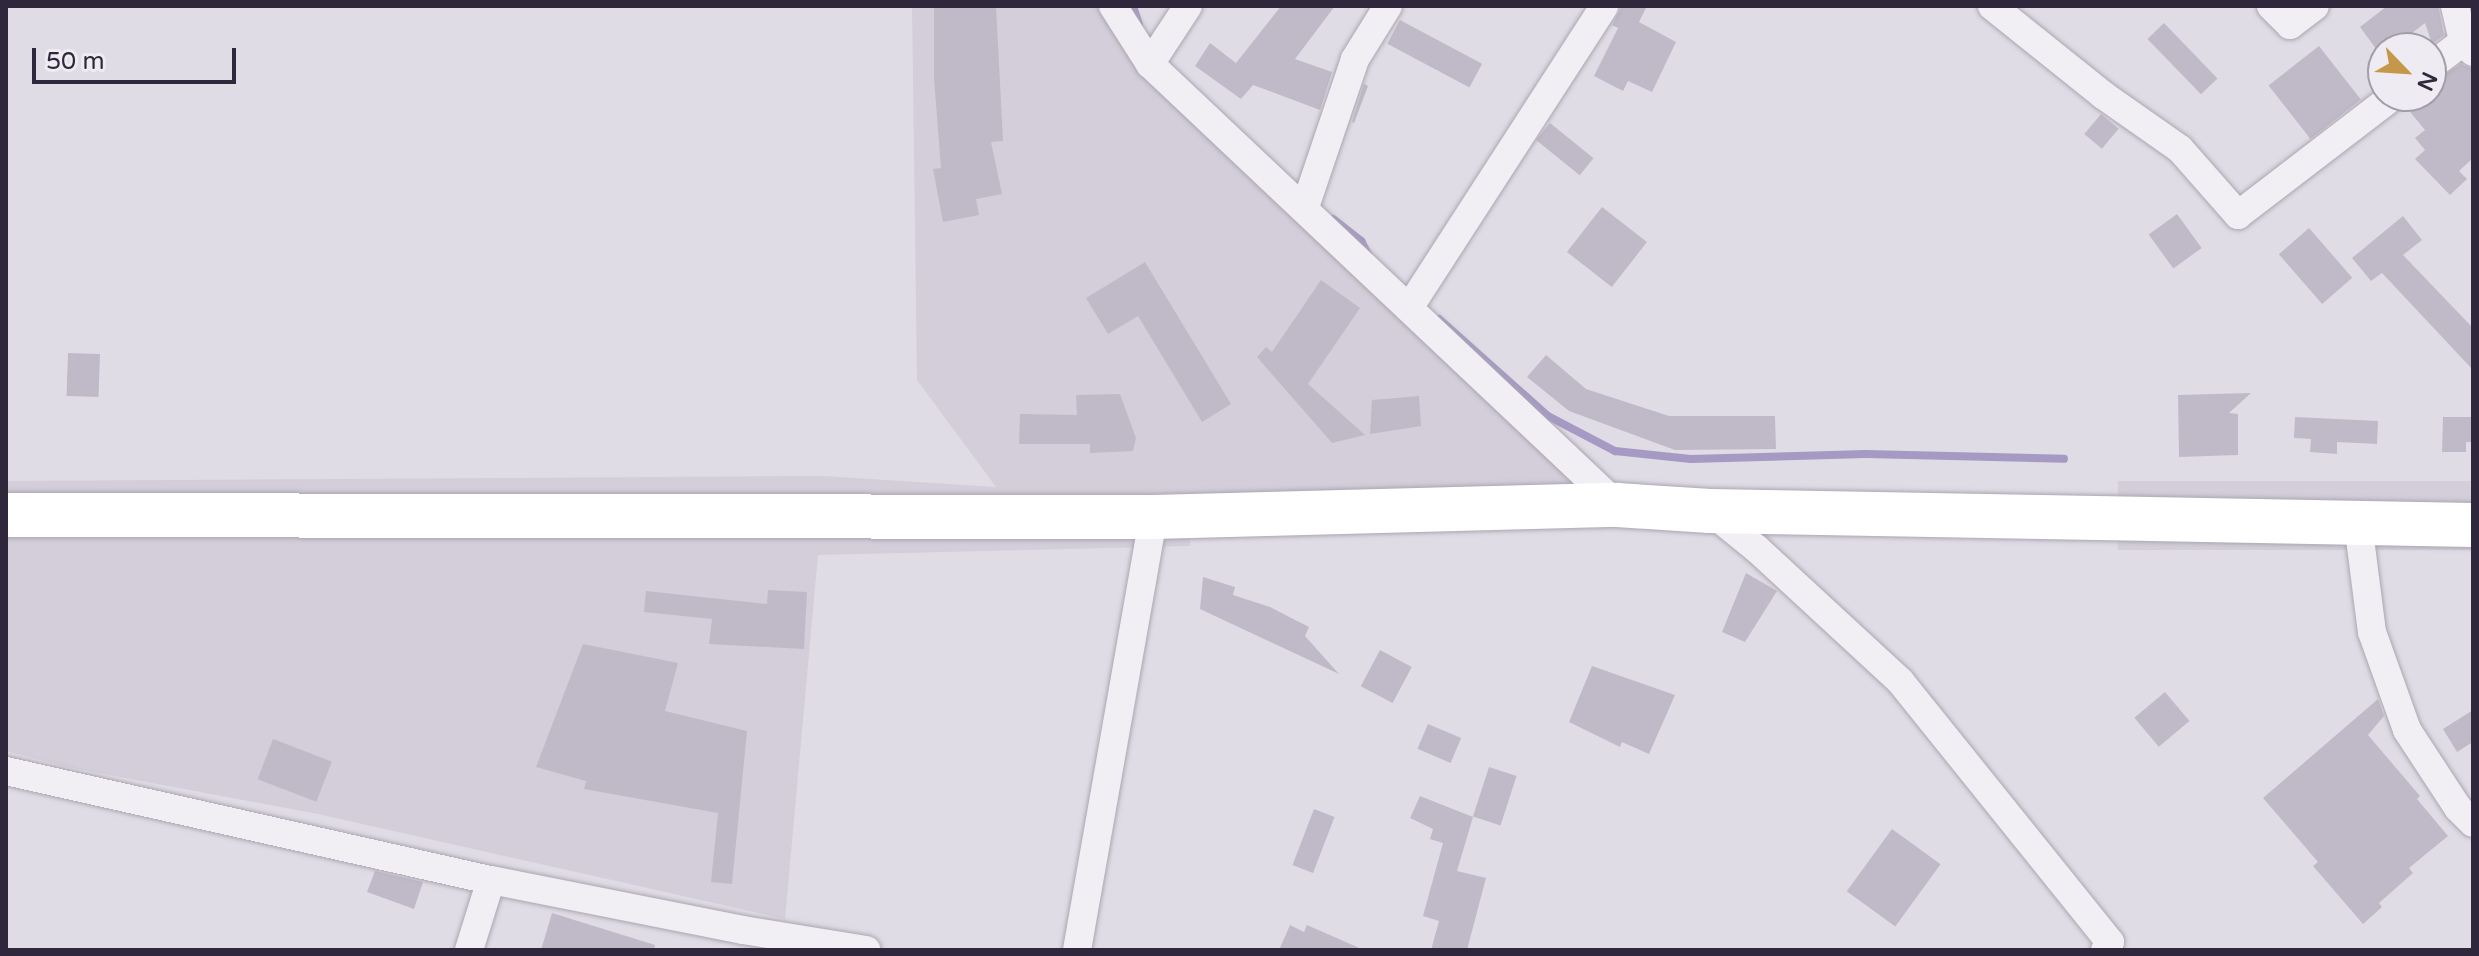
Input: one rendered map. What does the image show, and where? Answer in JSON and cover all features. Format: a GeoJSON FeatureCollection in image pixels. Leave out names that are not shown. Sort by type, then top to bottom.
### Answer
{"type":"FeatureCollection","features":[{"type":"Feature","properties":{"kind":"highway"},"geometry":{"type":"LineString","coordinates":[[6,515],[1153,517],[1617,505],[1710,511],[2473,525]]}},
{"type":"Feature","properties":{"kind":"street"},"geometry":{"type":"LineString","coordinates":[[1113,6],[1150,64],[1305,207],[1617,505]]}},
{"type":"Feature","properties":{"kind":"street"},"geometry":{"type":"LineString","coordinates":[[1150,64],[1188,6]]}},
{"type":"Feature","properties":{"kind":"street"},"geometry":{"type":"LineString","coordinates":[[1305,207],[1355,59],[1388,6]]}},
{"type":"Feature","properties":{"kind":"street"},"geometry":{"type":"LineString","coordinates":[[1409,308],[1604,6]]}},
{"type":"Feature","properties":{"kind":"street"},"geometry":{"type":"LineString","coordinates":[[1992,6],[2103,95],[2180,149],[2238,215],[2372,112]]}},
{"type":"Feature","properties":{"kind":"street"},"geometry":{"type":"LineString","coordinates":[[2271,6],[2290,25],[2315,6]]}},
{"type":"Feature","properties":{"kind":"street"},"geometry":{"type":"LineString","coordinates":[[2447,58],[2468,47],[2455,6]]}},
{"type":"Feature","properties":{"kind":"street"},"geometry":{"type":"LineString","coordinates":[[1710,511],[1757,549],[1900,681],[2110,942],[2105,950]]}},
{"type":"Feature","properties":{"kind":"street"},"geometry":{"type":"LineString","coordinates":[[1077,950],[1153,517]]}},
{"type":"Feature","properties":{"kind":"street"},"geometry":{"type":"LineString","coordinates":[[2358,523],[2372,632],[2407,730],[2458,808],[2473,823]]}},
{"type":"Feature","properties":{"kind":"street"},"geometry":{"type":"LineString","coordinates":[[6,771],[491,880],[740,940],[866,950]]}},
{"type":"Feature","properties":{"kind":"street"},"geometry":{"type":"LineString","coordinates":[[469,950],[491,880]]}},
{"type":"Feature","properties":{"kind":"shaded area"},"geometry":{"type":"Polygon","coordinates":[[[912,6],[1107,6],[1619,519],[1191,526],[1190,546],[818,555],[785,919],[318,814],[67,767],[6,751],[6,481],[823,476],[996,487],[917,380],[912,6]]]}},
{"type":"Feature","properties":{"kind":"shaded area"},"geometry":{"type":"Polygon","coordinates":[[[2118,481],[2473,481],[2473,550],[2118,550],[2118,481]]]}},
{"type":"Feature","properties":{"kind":"building"},"geometry":{"type":"Polygon","coordinates":[[[934,6],[996,6],[1003,141],[991,142],[1002,194],[976,199],[979,215],[943,222],[933,169],[941,168],[934,78],[934,6]]]}},
{"type":"Feature","properties":{"kind":"building"},"geometry":{"type":"Polygon","coordinates":[[[1281,6],[1335,6],[1295,59],[1332,72],[1320,110],[1253,85],[1241,99],[1195,66],[1210,43],[1236,63],[1281,6]]]}},
{"type":"Feature","properties":{"kind":"building"},"geometry":{"type":"Polygon","coordinates":[[[1622,6],[1647,6],[1639,22],[1676,42],[1652,92],[1628,81],[1623,91],[1594,76],[1618,28],[1612,25],[1622,6]]]}},
{"type":"Feature","properties":{"kind":"building"},"geometry":{"type":"Polygon","coordinates":[[[2387,6],[2438,6],[2443,32],[2428,32],[2425,23],[2413,32],[2367,32],[2367,37],[2360,27],[2387,6]]]}},
{"type":"Feature","properties":{"kind":"building"},"geometry":{"type":"Polygon","coordinates":[[[1400,20],[1482,64],[1469,88],[1387,44],[1400,20]]]}},
{"type":"Feature","properties":{"kind":"building"},"geometry":{"type":"Polygon","coordinates":[[[2164,23],[2217,78],[2201,94],[2147,39],[2164,23]]]}},
{"type":"Feature","properties":{"kind":"building"},"geometry":{"type":"Polygon","coordinates":[[[2319,46],[2361,100],[2310,139],[2269,85],[2319,46]]]}},
{"type":"Feature","properties":{"kind":"building"},"geometry":{"type":"Polygon","coordinates":[[[2461,64],[2473,69],[2473,158],[2459,171],[2467,179],[2450,195],[2415,159],[2425,150],[2415,138],[2425,130],[2410,112],[2447,112],[2447,73],[2461,64]]]}},
{"type":"Feature","properties":{"kind":"building"},"geometry":{"type":"Polygon","coordinates":[[[1364,84],[1368,86],[1354,123],[1352,122],[1364,84]]]}},
{"type":"Feature","properties":{"kind":"building"},"geometry":{"type":"Polygon","coordinates":[[[2101,114],[2119,129],[2102,149],[2084,134],[2101,114]]]}},
{"type":"Feature","properties":{"kind":"building"},"geometry":{"type":"Polygon","coordinates":[[[1550,123],[1594,158],[1580,175],[1536,140],[1550,123]]]}},
{"type":"Feature","properties":{"kind":"building"},"geometry":{"type":"Polygon","coordinates":[[[1602,207],[1647,242],[1612,287],[1567,252],[1602,207]]]}},
{"type":"Feature","properties":{"kind":"building"},"geometry":{"type":"Polygon","coordinates":[[[2177,214],[2202,248],[2173,269],[2149,235],[2177,214]]]}},
{"type":"Feature","properties":{"kind":"building"},"geometry":{"type":"Polygon","coordinates":[[[2403,216],[2422,240],[2403,255],[2473,328],[2473,370],[2382,273],[2371,281],[2352,258],[2403,216]]]}},
{"type":"Feature","properties":{"kind":"building"},"geometry":{"type":"Polygon","coordinates":[[[2309,228],[2352,278],[2322,304],[2279,254],[2309,228]]]}},
{"type":"Feature","properties":{"kind":"building"},"geometry":{"type":"Polygon","coordinates":[[[1145,262],[1231,404],[1202,422],[1138,316],[1108,334],[1086,298],[1145,262]]]}},
{"type":"Feature","properties":{"kind":"building"},"geometry":{"type":"Polygon","coordinates":[[[1321,280],[1360,308],[1308,384],[1365,435],[1332,443],[1257,357],[1266,347],[1272,352],[1321,280]]]}},
{"type":"Feature","properties":{"kind":"building"},"geometry":{"type":"Polygon","coordinates":[[[68,353],[100,354],[98,397],[66,396],[68,353]]]}},
{"type":"Feature","properties":{"kind":"building"},"geometry":{"type":"Polygon","coordinates":[[[1546,355],[1586,389],[1669,416],[1775,416],[1776,449],[1675,450],[1569,411],[1527,377],[1546,355]]]}},
{"type":"Feature","properties":{"kind":"building"},"geometry":{"type":"Polygon","coordinates":[[[2251,393],[2229,413],[2238,414],[2238,455],[2179,457],[2178,395],[2251,393]]]}},
{"type":"Feature","properties":{"kind":"building"},"geometry":{"type":"Polygon","coordinates":[[[1120,394],[1136,438],[1133,451],[1090,453],[1090,444],[1019,444],[1020,414],[1077,415],[1076,395],[1120,394]]]}},
{"type":"Feature","properties":{"kind":"building"},"geometry":{"type":"Polygon","coordinates":[[[1419,396],[1421,426],[1370,434],[1372,400],[1419,396]]]}},
{"type":"Feature","properties":{"kind":"building"},"geometry":{"type":"Polygon","coordinates":[[[2295,417],[2378,421],[2377,444],[2337,442],[2337,454],[2310,452],[2311,439],[2294,438],[2295,417]]]}},
{"type":"Feature","properties":{"kind":"building"},"geometry":{"type":"Polygon","coordinates":[[[2443,417],[2473,417],[2473,442],[2466,442],[2466,452],[2442,452],[2443,417]]]}},
{"type":"Feature","properties":{"kind":"building"},"geometry":{"type":"Polygon","coordinates":[[[1746,573],[1777,591],[1745,642],[1722,632],[1746,573]]]}},
{"type":"Feature","properties":{"kind":"building"},"geometry":{"type":"Polygon","coordinates":[[[1203,577],[1235,587],[1233,595],[1270,607],[1309,627],[1305,636],[1339,674],[1200,609],[1203,577]]]}},
{"type":"Feature","properties":{"kind":"building"},"geometry":{"type":"Polygon","coordinates":[[[768,590],[807,592],[804,649],[709,644],[712,619],[644,612],[646,591],[767,604],[768,590]]]}},
{"type":"Feature","properties":{"kind":"building"},"geometry":{"type":"Polygon","coordinates":[[[583,644],[678,663],[665,711],[747,731],[732,884],[711,882],[718,813],[584,789],[586,781],[536,767],[583,644]]]}},
{"type":"Feature","properties":{"kind":"building"},"geometry":{"type":"Polygon","coordinates":[[[1380,650],[1412,667],[1393,703],[1361,686],[1380,650]]]}},
{"type":"Feature","properties":{"kind":"building"},"geometry":{"type":"Polygon","coordinates":[[[1592,666],[1675,695],[1649,754],[1622,742],[1620,747],[1569,722],[1592,666]]]}},
{"type":"Feature","properties":{"kind":"building"},"geometry":{"type":"Polygon","coordinates":[[[2165,692],[2189,721],[2159,747],[2134,718],[2165,692]]]}},
{"type":"Feature","properties":{"kind":"building"},"geometry":{"type":"Polygon","coordinates":[[[2378,699],[2384,716],[2368,735],[2420,796],[2417,799],[2448,836],[2409,868],[2413,873],[2379,903],[2382,907],[2363,924],[2313,866],[2318,862],[2263,798],[2378,699]]]}},
{"type":"Feature","properties":{"kind":"building"},"geometry":{"type":"Polygon","coordinates":[[[2473,710],[2473,742],[2457,752],[2443,729],[2473,710]]]}},
{"type":"Feature","properties":{"kind":"building"},"geometry":{"type":"Polygon","coordinates":[[[1428,724],[1461,738],[1451,763],[1417,749],[1428,724]]]}},
{"type":"Feature","properties":{"kind":"building"},"geometry":{"type":"Polygon","coordinates":[[[273,739],[332,762],[316,802],[258,779],[273,739]]]}},
{"type":"Feature","properties":{"kind":"building"},"geometry":{"type":"Polygon","coordinates":[[[1489,767],[1517,776],[1501,825],[1473,816],[1489,767]]]}},
{"type":"Feature","properties":{"kind":"building"},"geometry":{"type":"Polygon","coordinates":[[[1420,796],[1473,817],[1457,871],[1486,878],[1467,950],[1431,950],[1439,921],[1423,916],[1443,843],[1430,839],[1433,829],[1410,818],[1420,796]]]}},
{"type":"Feature","properties":{"kind":"building"},"geometry":{"type":"Polygon","coordinates":[[[1314,809],[1335,817],[1313,873],[1292,865],[1314,809]]]}},
{"type":"Feature","properties":{"kind":"building"},"geometry":{"type":"Polygon","coordinates":[[[1892,829],[1941,864],[1895,927],[1847,891],[1892,829]]]}},
{"type":"Feature","properties":{"kind":"building"},"geometry":{"type":"Polygon","coordinates":[[[375,871],[423,882],[414,909],[367,892],[375,871]]]}},
{"type":"Feature","properties":{"kind":"building"},"geometry":{"type":"Polygon","coordinates":[[[552,913],[655,945],[654,950],[541,950],[552,913]]]}},
{"type":"Feature","properties":{"kind":"building"},"geometry":{"type":"Polygon","coordinates":[[[1290,925],[1304,932],[1307,925],[1364,950],[1279,950],[1290,925]]]}},
{"type":"Feature","properties":{"kind":"waterway"},"geometry":{"type":"LineString","coordinates":[[1133,6],[1139,24]]}},
{"type":"Feature","properties":{"kind":"waterway"},"geometry":{"type":"LineString","coordinates":[[1333,219],[1361,241],[1368,254]]}},
{"type":"Feature","properties":{"kind":"waterway"},"geometry":{"type":"LineString","coordinates":[[1439,319],[1548,416],[1615,451],[1691,459],[1866,454],[2064,459]]}}]}
